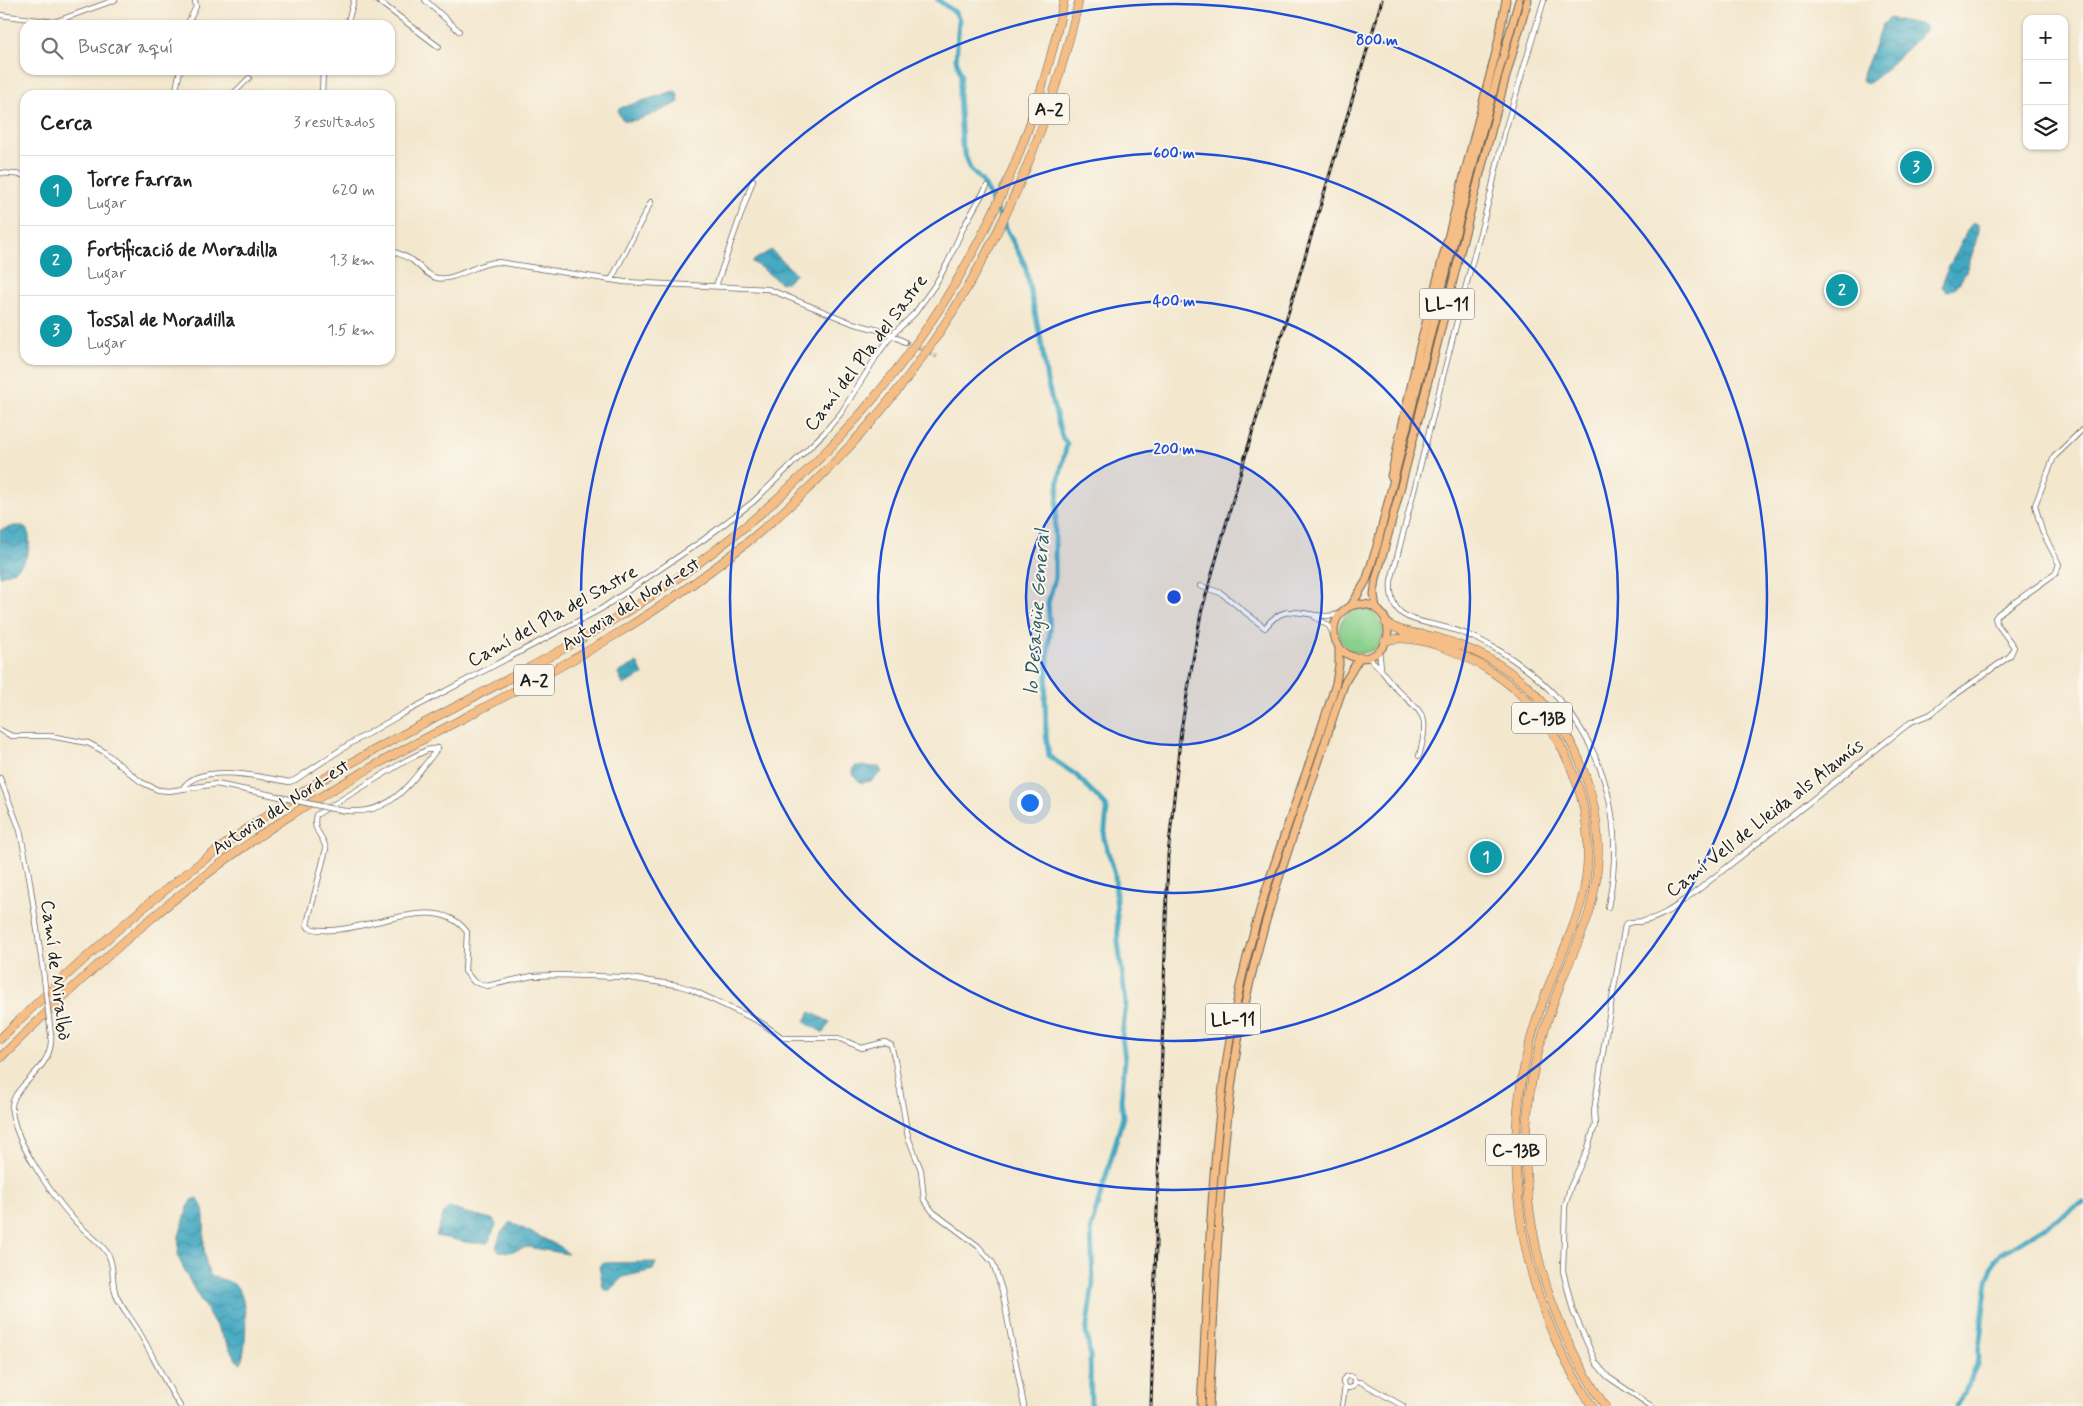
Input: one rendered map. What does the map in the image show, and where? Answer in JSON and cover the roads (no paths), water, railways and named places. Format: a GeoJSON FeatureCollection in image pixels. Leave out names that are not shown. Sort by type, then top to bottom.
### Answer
{"type":"FeatureCollection","features":[{"type":"Feature","properties":{"kind":"highway","name":"Autovia del Nord-est"},"geometry":{"type":"LineString","coordinates":[[0,1039],[124,922],[234,838],[305,790],[358,759],[611,622],[684,574],[754,521],[816,463],[883,389],[912,349],[943,303],[991,215],[1019,152],[1041,88],[1064,0]]}},
{"type":"Feature","properties":{"kind":"highway","name":"Autovia del Nord-est"},"geometry":{"type":"LineString","coordinates":[[0,1058],[74,985],[132,934],[178,896],[254,840],[370,768],[542,676],[634,624],[708,574],[772,523],[839,459],[900,388],[929,349],[962,298],[999,230],[1031,157],[1049,107],[1064,63],[1079,0]]}},
{"type":"Feature","properties":{"kind":"highway"},"geometry":{"type":"LineString","coordinates":[[1380,536],[1380,520],[1414,373],[1497,48],[1506,0]]}},
{"type":"Feature","properties":{"kind":"highway","name":"LL-11"},"geometry":{"type":"LineString","coordinates":[[1340,614],[1351,606],[1366,581],[1380,536],[1478,142],[1519,0]]}},
{"type":"Feature","properties":{"kind":"highway","name":"LL-11"},"geometry":{"type":"LineString","coordinates":[[1376,609],[1374,594],[1376,579],[1487,142],[1528,0]]}},
{"type":"Feature","properties":{"kind":"highway"},"geometry":{"type":"LineString","coordinates":[[1351,606],[1361,604],[1376,609],[1386,623],[1385,641]]}},
{"type":"Feature","properties":{"kind":"highway"},"geometry":{"type":"LineString","coordinates":[[1335,638],[1335,623],[1340,614]]}},
{"type":"Feature","properties":{"kind":"highway","name":"C-13B"},"geometry":{"type":"LineString","coordinates":[[1386,623],[1398,630],[1433,637],[1461,646],[1498,664],[1519,680],[1544,704],[1561,726],[1579,759],[1590,790],[1598,832],[1595,886],[1586,921],[1555,998],[1540,1042],[1528,1106],[1526,1171],[1532,1230],[1550,1297],[1575,1356],[1605,1406]]}},
{"type":"Feature","properties":{"kind":"highway","name":"LL-11"},"geometry":{"type":"LineString","coordinates":[[1201,1406],[1219,1125],[1235,1010],[1247,956],[1268,883],[1336,683],[1339,647],[1335,638]]}},
{"type":"Feature","properties":{"kind":"highway","name":"C-13B"},"geometry":{"type":"LineString","coordinates":[[1385,641],[1402,638],[1435,645],[1472,660],[1501,678],[1530,703],[1554,734],[1570,764],[1580,790],[1587,836],[1585,881],[1574,924],[1543,1000],[1527,1052],[1518,1104],[1516,1174],[1521,1223],[1538,1294],[1562,1354],[1592,1406]]}},
{"type":"Feature","properties":{"kind":"highway","name":"LL-11"},"geometry":{"type":"LineString","coordinates":[[1209,1406],[1226,1135],[1234,1068],[1247,992],[1263,927],[1286,852],[1345,682],[1350,672],[1363,657],[1379,650],[1385,641]]}},
{"type":"Feature","properties":{"kind":"highway"},"geometry":{"type":"LineString","coordinates":[[1339,647],[1351,656],[1363,657]]}},
{"type":"Feature","properties":{"kind":"street"},"geometry":{"type":"LineString","coordinates":[[60,20],[115,0]]}},
{"type":"Feature","properties":{"kind":"street"},"geometry":{"type":"LineString","coordinates":[[190,20],[196,7],[195,0]]}},
{"type":"Feature","properties":{"kind":"street"},"geometry":{"type":"LineString","coordinates":[[348,20],[354,0]]}},
{"type":"Feature","properties":{"kind":"street"},"geometry":{"type":"LineString","coordinates":[[377,0],[439,48]]}},
{"type":"Feature","properties":{"kind":"street"},"geometry":{"type":"LineString","coordinates":[[425,0],[459,31]]}},
{"type":"Feature","properties":{"kind":"street"},"geometry":{"type":"LineString","coordinates":[[1544,0],[1504,134],[1489,200],[1391,581],[1391,594],[1397,609],[1409,618],[1467,635],[1512,658],[1533,674],[1570,714],[1589,744],[1600,768],[1613,813],[1615,870],[1608,907]]}},
{"type":"Feature","properties":{"kind":"street"},"geometry":{"type":"LineString","coordinates":[[0,16],[36,20]]}},
{"type":"Feature","properties":{"kind":"street"},"geometry":{"type":"LineString","coordinates":[[176,90],[179,75]]}},
{"type":"Feature","properties":{"kind":"street"},"geometry":{"type":"LineString","coordinates":[[322,90],[323,75]]}},
{"type":"Feature","properties":{"kind":"street"},"geometry":{"type":"LineString","coordinates":[[237,90],[249,78]]}},
{"type":"Feature","properties":{"kind":"street"},"geometry":{"type":"LineString","coordinates":[[0,173],[20,175]]}},
{"type":"Feature","properties":{"kind":"street"},"geometry":{"type":"LineString","coordinates":[[716,286],[753,180]]}},
{"type":"Feature","properties":{"kind":"street","name":"Camí del Pla del Sastre"},"geometry":{"type":"LineString","coordinates":[[184,788],[194,777],[212,774],[244,775],[288,782],[294,780],[386,723],[588,616],[634,588],[732,518],[786,470],[838,419],[867,370],[892,335],[915,313],[935,285],[948,262],[962,228],[987,186]]}},
{"type":"Feature","properties":{"kind":"street"},"geometry":{"type":"LineString","coordinates":[[611,280],[651,202]]}},
{"type":"Feature","properties":{"kind":"street"},"geometry":{"type":"LineString","coordinates":[[395,252],[411,259],[428,273],[438,278],[447,278],[480,265],[498,262],[637,283],[768,289],[852,323],[892,335],[905,342]]}},
{"type":"Feature","properties":{"kind":"street","name":"Camí Vell de Lleida als Alamús"},"geometry":{"type":"LineString","coordinates":[[1651,1406],[1608,1377],[1596,1363],[1573,1311],[1563,1271],[1565,1207],[1570,1188],[1587,1151],[1595,1125],[1594,1111],[1625,926],[1630,922],[1642,921],[1661,915],[1692,895],[1911,722],[1931,714],[2010,656],[2014,647],[1997,624],[1996,616],[2056,573],[2059,564],[2042,530],[2035,505],[2054,457],[2083,428]]}},
{"type":"Feature","properties":{"kind":"street"},"geometry":{"type":"LineString","coordinates":[[1200,586],[1221,593],[1265,628],[1274,617],[1283,612],[1293,611],[1327,617],[1340,614]]}},
{"type":"Feature","properties":{"kind":"street"},"geometry":{"type":"LineString","coordinates":[[1314,616],[1329,626],[1335,638]]}},
{"type":"Feature","properties":{"kind":"street"},"geometry":{"type":"LineString","coordinates":[[1379,650],[1381,668]]}},
{"type":"Feature","properties":{"kind":"street"},"geometry":{"type":"LineString","coordinates":[[1363,657],[1381,668],[1392,684],[1414,704],[1424,718],[1425,731],[1419,756]]}},
{"type":"Feature","properties":{"kind":"street"},"geometry":{"type":"LineString","coordinates":[[0,730],[12,736],[50,736],[85,742],[103,751],[152,788],[169,791],[216,784],[267,794],[333,810],[355,813],[370,811],[384,806],[398,795],[438,748],[427,750],[406,760],[316,815],[315,828],[326,849],[307,925],[311,929],[332,929],[371,924],[413,915],[435,913],[444,916],[466,931],[468,938],[464,969],[472,980],[482,985],[496,985],[532,976],[622,977],[690,989],[760,1022],[783,1038],[838,1038],[862,1048],[883,1042],[889,1043],[895,1061],[908,1137],[921,1170],[925,1202],[939,1217],[978,1246],[993,1263],[1004,1297],[1024,1406]]}},
{"type":"Feature","properties":{"kind":"street","name":"Camí de Miralbò"},"geometry":{"type":"LineString","coordinates":[[0,778],[20,830],[29,876],[52,1047],[48,1057],[20,1089],[12,1103],[12,1114],[28,1154],[67,1211],[108,1255],[116,1297],[139,1330],[180,1406]]}},
{"type":"Feature","properties":{"kind":"street"},"geometry":{"type":"LineString","coordinates":[[1342,1406],[1345,1387],[1343,1381],[1346,1376],[1352,1376],[1355,1382]]}},
{"type":"Feature","properties":{"kind":"street"},"geometry":{"type":"LineString","coordinates":[[1345,1387],[1351,1388],[1355,1382]]}},
{"type":"Feature","properties":{"kind":"street"},"geometry":{"type":"LineString","coordinates":[[1355,1382],[1361,1382],[1403,1406]]}},
{"type":"Feature","properties":{"kind":"water"},"geometry":{"type":"Polygon","coordinates":[[[1889,18],[1924,25],[1926,30],[1883,72],[1867,84],[1862,80],[1864,72],[1883,24],[1889,18]]]}},
{"type":"Feature","properties":{"kind":"water"},"geometry":{"type":"Polygon","coordinates":[[[674,91],[677,92],[679,102],[657,113],[633,121],[624,120],[619,115],[618,111],[620,108],[674,91]]]}},
{"type":"Feature","properties":{"kind":"water"},"geometry":{"type":"Polygon","coordinates":[[[1973,222],[1979,225],[1979,231],[1968,267],[1959,284],[1947,291],[1942,287],[1944,277],[1973,222]]]}},
{"type":"Feature","properties":{"kind":"water"},"geometry":{"type":"Polygon","coordinates":[[[771,250],[796,274],[787,282],[781,283],[753,262],[771,250]]]}},
{"type":"Feature","properties":{"kind":"water"},"geometry":{"type":"Polygon","coordinates":[[[14,526],[23,526],[26,529],[29,539],[28,551],[19,567],[0,576],[0,530],[14,526]]]}},
{"type":"Feature","properties":{"kind":"water"},"geometry":{"type":"Polygon","coordinates":[[[636,663],[643,675],[623,685],[618,673],[636,663]]]}},
{"type":"Feature","properties":{"kind":"water"},"geometry":{"type":"Polygon","coordinates":[[[856,766],[879,767],[882,772],[871,781],[861,783],[854,776],[852,769],[856,766]]]}},
{"type":"Feature","properties":{"kind":"water"},"geometry":{"type":"Polygon","coordinates":[[[810,1012],[830,1022],[824,1033],[806,1023],[805,1021],[810,1012]]]}},
{"type":"Feature","properties":{"kind":"water"},"geometry":{"type":"Polygon","coordinates":[[[193,1199],[197,1199],[203,1208],[204,1252],[209,1273],[211,1276],[236,1286],[243,1301],[246,1323],[245,1346],[241,1363],[237,1361],[194,1289],[178,1257],[179,1236],[188,1207],[193,1199]]]}},
{"type":"Feature","properties":{"kind":"water"},"geometry":{"type":"Polygon","coordinates":[[[448,1208],[495,1220],[496,1225],[488,1243],[471,1243],[436,1236],[444,1212],[448,1208]]]}},
{"type":"Feature","properties":{"kind":"water"},"geometry":{"type":"Polygon","coordinates":[[[510,1222],[561,1247],[568,1254],[527,1247],[509,1252],[499,1251],[496,1247],[501,1233],[510,1222]]]}},
{"type":"Feature","properties":{"kind":"water"},"geometry":{"type":"Polygon","coordinates":[[[602,1263],[656,1263],[653,1270],[623,1277],[610,1290],[605,1290],[603,1287],[599,1266],[602,1263]]]}},
{"type":"Feature","properties":{"kind":"waterway","name":"lo Desaigüe General"},"geometry":{"type":"LineString","coordinates":[[938,0],[956,13],[959,20],[956,59],[961,75],[959,94],[962,145],[970,169],[981,180],[1025,265],[1041,341],[1047,381],[1062,437],[1067,444],[1059,478],[1055,528],[1055,578],[1048,603],[1050,630],[1045,698],[1046,735],[1049,756],[1076,775],[1106,806],[1104,839],[1115,874],[1118,941],[1126,1003],[1122,1037],[1125,1060],[1121,1100],[1123,1117],[1091,1228],[1093,1283],[1086,1332],[1090,1353],[1091,1406]]}},
{"type":"Feature","properties":{"kind":"waterway"},"geometry":{"type":"LineString","coordinates":[[1956,1406],[1969,1384],[1977,1364],[1987,1280],[1995,1260],[2000,1254],[2083,1203]]}},
{"type":"Feature","properties":{"kind":"tunnel"},"geometry":{"type":"LineString","coordinates":[[905,342],[937,357]]}},
{"type":"Feature","properties":{"kind":"railway"},"geometry":{"type":"LineString","coordinates":[[1151,1406],[1168,855],[1181,730],[1201,613],[1245,457],[1382,0]]}},
{"type":"Feature","properties":{"kind":"place","name":"Tossal de Moradilla"},"geometry":{"type":"Point","coordinates":[1916,167]}},
{"type":"Feature","properties":{"kind":"place","name":"Fortificació de Moradilla"},"geometry":{"type":"Point","coordinates":[1842,290]}},
{"type":"Feature","properties":{"kind":"place","name":"Torre Farran"},"geometry":{"type":"Point","coordinates":[1486,857]}}]}
